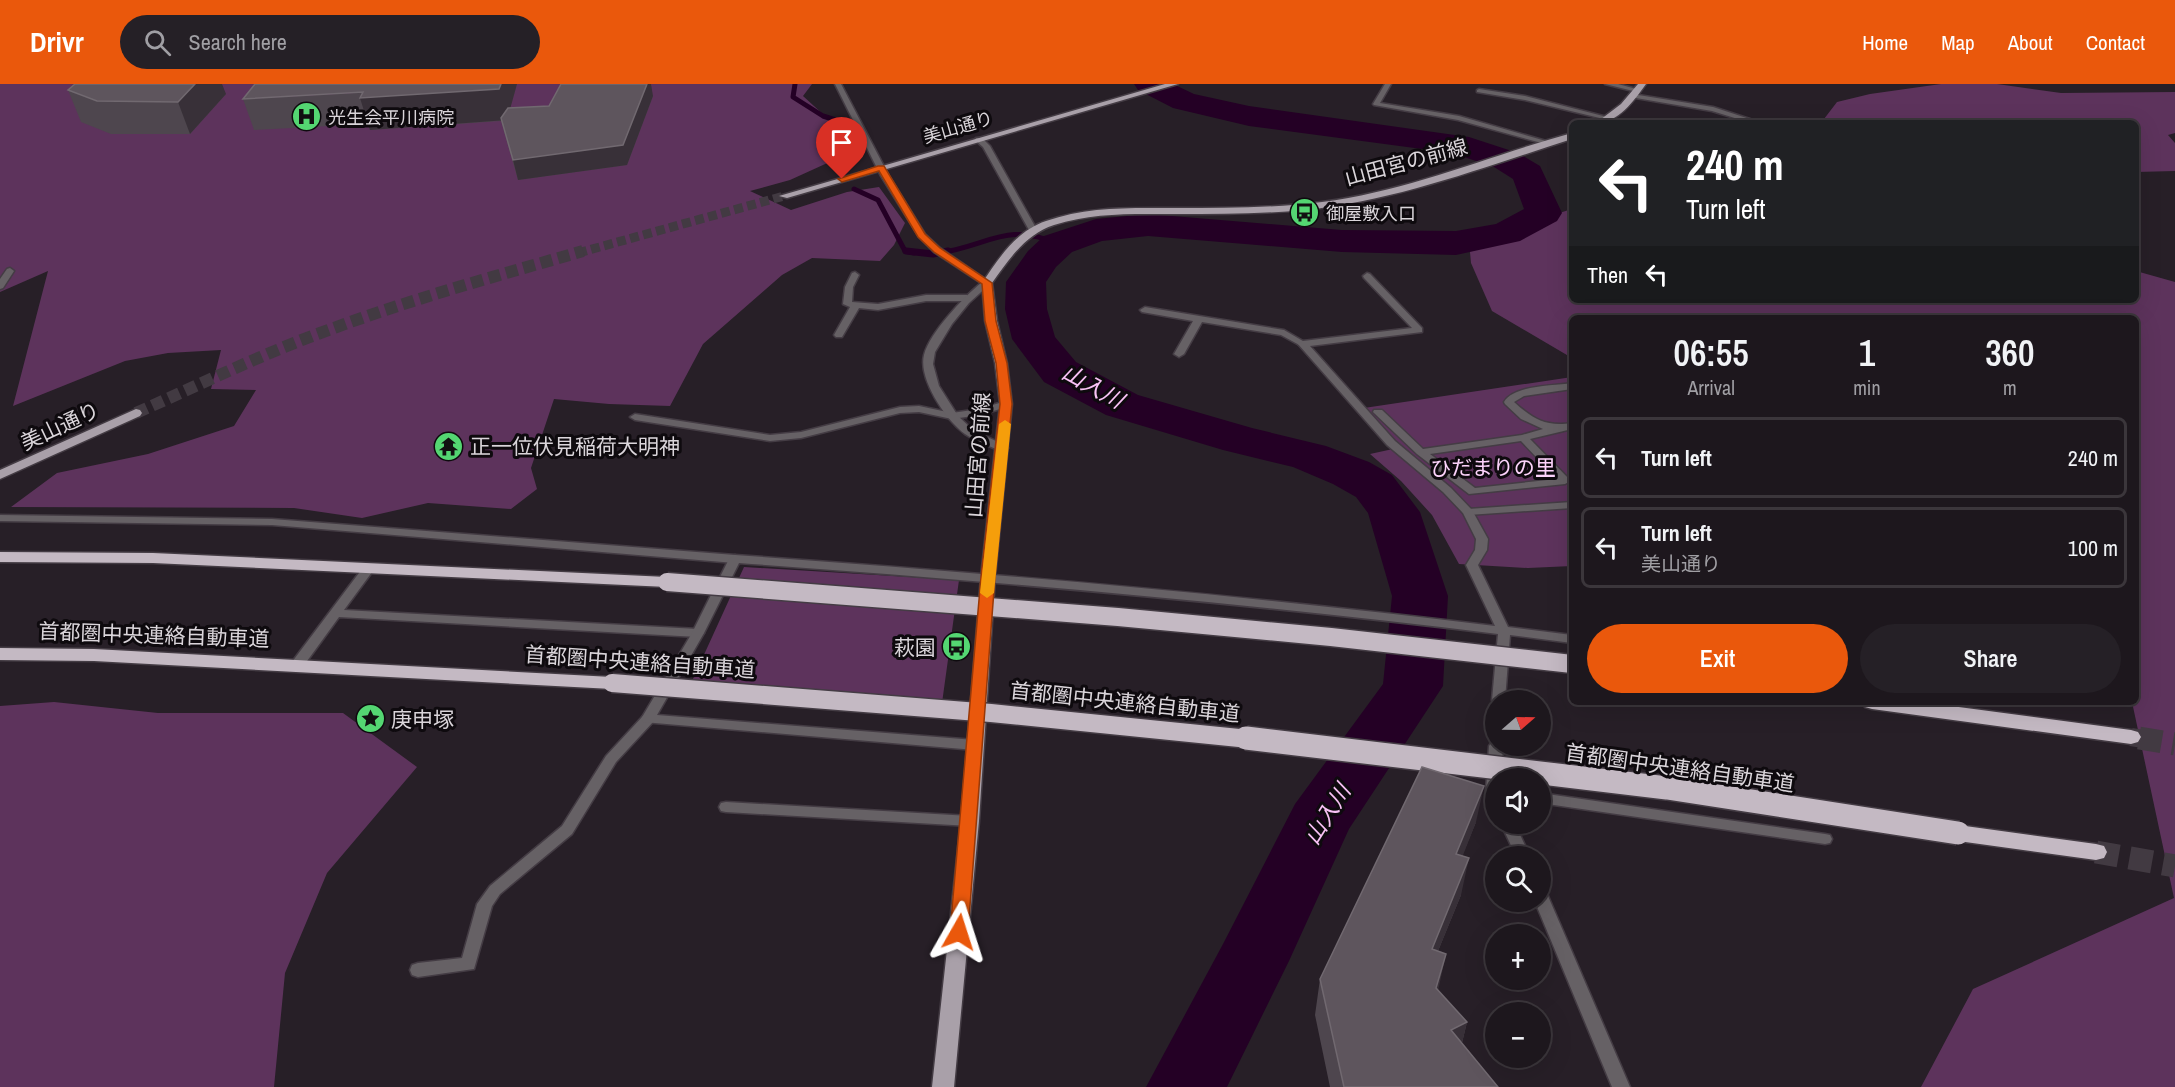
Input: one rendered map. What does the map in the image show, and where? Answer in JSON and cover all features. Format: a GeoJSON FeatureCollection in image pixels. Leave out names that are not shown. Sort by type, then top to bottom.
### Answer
{"type":"FeatureCollection","features":[{"type":"Feature","properties":{"kind":"highway"},"geometry":{"type":"LineString","coordinates":[[0,548],[153,558],[667,582],[1118,616],[1569,664]]}},
{"type":"Feature","properties":{"kind":"highway"},"geometry":{"type":"LineString","coordinates":[[0,557],[153,558]]}},
{"type":"Feature","properties":{"kind":"highway","name":"首都圏中央連絡自動車道"},"geometry":{"type":"LineString","coordinates":[[0,654],[94,655],[612,683],[1002,714],[1226,736],[1667,788],[2096,852]]}},
{"type":"Feature","properties":{"kind":"highway"},"geometry":{"type":"LineString","coordinates":[[1896,705],[2132,737]]}},
{"type":"Feature","properties":{"kind":"main road","name":"美山通り"},"geometry":{"type":"LineString","coordinates":[[784,196],[1174,84]]}},
{"type":"Feature","properties":{"kind":"main road"},"geometry":{"type":"LineString","coordinates":[[1605,120],[1624,106],[1637,90]]}},
{"type":"Feature","properties":{"kind":"main road"},"geometry":{"type":"LineString","coordinates":[[1549,143],[1569,137]]}},
{"type":"Feature","properties":{"kind":"main road","name":"山田宮の前線"},"geometry":{"type":"LineString","coordinates":[[1029,232],[1066,218],[1113,211],[1229,211],[1323,204],[1395,189],[1549,143]]}},
{"type":"Feature","properties":{"kind":"main road"},"geometry":{"type":"LineString","coordinates":[[987,283],[1029,232]]}},
{"type":"Feature","properties":{"kind":"main road","name":"山田宮の前線"},"geometry":{"type":"LineString","coordinates":[[943,1087],[970,821],[988,577],[1006,404],[1001,363],[990,321],[987,283]]}},
{"type":"Feature","properties":{"kind":"main road","name":"美山通り"},"geometry":{"type":"LineString","coordinates":[[0,475],[136,413]]}},
{"type":"Feature","properties":{"kind":"street"},"geometry":{"type":"LineString","coordinates":[[838,84],[881,168],[922,236],[946,257],[987,283],[967,298],[950,319],[929,354],[930,373],[936,389],[952,416],[968,432],[1003,448]]}},
{"type":"Feature","properties":{"kind":"street"},"geometry":{"type":"LineString","coordinates":[[1389,84],[1376,104],[1459,118],[1549,143]]}},
{"type":"Feature","properties":{"kind":"street"},"geometry":{"type":"LineString","coordinates":[[1608,84],[1713,109],[1748,120]]}},
{"type":"Feature","properties":{"kind":"street"},"geometry":{"type":"LineString","coordinates":[[1479,91],[1525,98],[1601,120]]}},
{"type":"Feature","properties":{"kind":"street"},"geometry":{"type":"LineString","coordinates":[[979,140],[986,146],[1029,232]]}},
{"type":"Feature","properties":{"kind":"street"},"geometry":{"type":"LineString","coordinates":[[0,286],[10,271]]}},
{"type":"Feature","properties":{"kind":"street"},"geometry":{"type":"LineString","coordinates":[[855,275],[849,287],[847,304],[878,307],[926,298],[967,298]]}},
{"type":"Feature","properties":{"kind":"street"},"geometry":{"type":"LineString","coordinates":[[1303,344],[1419,330],[1367,276]]}},
{"type":"Feature","properties":{"kind":"street"},"geometry":{"type":"LineString","coordinates":[[839,335],[856,305]]}},
{"type":"Feature","properties":{"kind":"street"},"geometry":{"type":"LineString","coordinates":[[1145,310],[1284,333],[1303,344],[1391,443],[1447,490],[1468,512],[1482,539],[1480,550],[1472,565],[1504,631],[1500,690]]}},
{"type":"Feature","properties":{"kind":"street"},"geometry":{"type":"LineString","coordinates":[[1179,354],[1199,319]]}},
{"type":"Feature","properties":{"kind":"street"},"geometry":{"type":"LineString","coordinates":[[1553,429],[1525,417],[1509,402],[1512,397],[1522,393],[1569,386]]}},
{"type":"Feature","properties":{"kind":"street"},"geometry":{"type":"LineString","coordinates":[[635,417],[770,438],[801,435],[900,410],[919,409],[952,416],[980,412],[1006,404]]}},
{"type":"Feature","properties":{"kind":"street"},"geometry":{"type":"LineString","coordinates":[[1378,412],[1421,452],[1473,492],[1568,483]]}},
{"type":"Feature","properties":{"kind":"street"},"geometry":{"type":"LineString","coordinates":[[1421,452],[1523,438],[1569,426]]}},
{"type":"Feature","properties":{"kind":"street"},"geometry":{"type":"LineString","coordinates":[[1523,438],[1568,483]]}},
{"type":"Feature","properties":{"kind":"street"},"geometry":{"type":"LineString","coordinates":[[1468,512],[1569,505]]}},
{"type":"Feature","properties":{"kind":"street"},"geometry":{"type":"LineString","coordinates":[[0,518],[272,522],[988,577],[1359,613],[1569,639]]}},
{"type":"Feature","properties":{"kind":"street"},"geometry":{"type":"LineString","coordinates":[[418,970],[468,964],[485,904],[495,890],[567,830],[611,759],[648,719],[698,633],[735,559]]}},
{"type":"Feature","properties":{"kind":"street"},"geometry":{"type":"LineString","coordinates":[[297,665],[369,568]]}},
{"type":"Feature","properties":{"kind":"street"},"geometry":{"type":"LineString","coordinates":[[334,613],[698,633]]}},
{"type":"Feature","properties":{"kind":"street"},"geometry":{"type":"LineString","coordinates":[[648,719],[975,745]]}},
{"type":"Feature","properties":{"kind":"street"},"geometry":{"type":"LineString","coordinates":[[1551,800],[1825,839]]}},
{"type":"Feature","properties":{"kind":"street"},"geometry":{"type":"LineString","coordinates":[[726,807],[970,821]]}},
{"type":"Feature","properties":{"kind":"street"},"geometry":{"type":"LineString","coordinates":[[1547,912],[1621,1087]]}},
{"type":"Feature","properties":{"kind":"green space"},"geometry":{"type":"Polygon","coordinates":[[[0,84],[812,84],[803,96],[837,127],[834,160],[790,180],[750,191],[791,210],[847,192],[879,187],[905,223],[894,245],[880,261],[812,258],[782,275],[703,344],[670,406],[554,399],[531,468],[537,489],[511,509],[428,503],[362,518],[294,508],[11,507],[57,473],[148,454],[234,426],[256,390],[211,389],[221,350],[168,353],[125,361],[13,406],[48,271],[0,292],[0,84]]]}},
{"type":"Feature","properties":{"kind":"green space"},"geometry":{"type":"Polygon","coordinates":[[[1941,84],[1997,84],[2061,93],[2175,92],[2175,133],[2168,135],[2175,143],[2175,171],[2139,172],[2139,120],[1824,120],[1837,102],[1870,94],[1941,84]]]}},
{"type":"Feature","properties":{"kind":"green space"},"geometry":{"type":"Polygon","coordinates":[[[1569,210],[1569,303],[2139,303],[2139,272],[2175,282],[2175,1087],[1921,1087],[1973,989],[2174,898],[2133,705],[2139,705],[2139,315],[1569,315],[1569,356],[1492,311],[1471,263],[1469,241],[1569,210]]]}},
{"type":"Feature","properties":{"kind":"green space","name":"ひだまりの里"},"geometry":{"type":"Polygon","coordinates":[[[1569,377],[1569,566],[1528,568],[1459,564],[1432,515],[1401,481],[1370,454],[1402,447],[1364,408],[1569,377]]]}},
{"type":"Feature","properties":{"kind":"green space"},"geometry":{"type":"Polygon","coordinates":[[[744,567],[959,580],[942,703],[692,681],[744,567]]]}},
{"type":"Feature","properties":{"kind":"green space"},"geometry":{"type":"Polygon","coordinates":[[[54,702],[158,713],[343,713],[417,767],[327,873],[285,973],[274,1087],[0,1087],[0,706],[54,702]]]}},
{"type":"Feature","properties":{"kind":"building"},"geometry":{"type":"Polygon","coordinates":[[[75,84],[195,84],[178,102],[97,101],[68,90],[75,84]]]}},
{"type":"Feature","properties":{"kind":"building"},"geometry":{"type":"Polygon","coordinates":[[[255,84],[501,84],[499,89],[360,98],[363,92],[243,99],[255,84]]]}},
{"type":"Feature","properties":{"kind":"building"},"geometry":{"type":"Polygon","coordinates":[[[561,84],[647,84],[623,145],[513,160],[501,118],[508,108],[549,106],[561,84]]]}},
{"type":"Feature","properties":{"kind":"building"},"geometry":{"type":"Polygon","coordinates":[[[1422,767],[1484,786],[1456,854],[1469,858],[1432,949],[1446,954],[1436,988],[1467,1022],[1451,1030],[1498,1087],[1344,1087],[1320,979],[1422,767]]]}},
{"type":"Feature","properties":{"kind":"waterway"},"geometry":{"type":"LineString","coordinates":[[795,84],[793,97],[823,116],[848,124],[856,139],[846,165]]}},
{"type":"Feature","properties":{"kind":"waterway","name":"山入川"},"geometry":{"type":"LineString","coordinates":[[1149,84],[1184,101],[1249,116],[1457,144],[1506,160],[1528,173],[1544,213],[1507,233],[1456,243],[1342,241],[1148,225],[1096,230],[1058,244],[1042,259],[1026,282],[1026,309],[1034,339],[1060,372],[1122,405],[1240,440],[1309,456],[1351,473],[1374,486],[1394,512],[1420,596],[1413,686],[1319,821],[1252,961],[1186,1087]]}},
{"type":"Feature","properties":{"kind":"waterway"},"geometry":{"type":"LineString","coordinates":[[854,189],[878,200],[905,251],[914,253]]}},
{"type":"Feature","properties":{"kind":"waterway"},"geometry":{"type":"LineString","coordinates":[[939,253],[1011,235],[1040,237],[1058,244]]}},
{"type":"Feature","properties":{"kind":"waterway"},"geometry":{"type":"LineString","coordinates":[[906,251],[933,254],[948,251]]}},
{"type":"Feature","properties":{"kind":"tunnel"},"geometry":{"type":"LineString","coordinates":[[578,253],[784,196]]}},
{"type":"Feature","properties":{"kind":"tunnel"},"geometry":{"type":"LineString","coordinates":[[136,413],[309,337],[426,297],[583,251]]}},
{"type":"Feature","properties":{"kind":"tunnel"},"geometry":{"type":"LineString","coordinates":[[2131,737],[2149,740]]}},
{"type":"Feature","properties":{"kind":"tunnel"},"geometry":{"type":"LineString","coordinates":[[2139,738],[2175,744]]}},
{"type":"Feature","properties":{"kind":"tunnel"},"geometry":{"type":"LineString","coordinates":[[2096,852],[2175,866]]}},
{"type":"Feature","properties":{"kind":"slow traffic"},"geometry":{"type":"LineString","coordinates":[[987,593],[1005,424]]}},
{"type":"Feature","properties":{"kind":"place","name":"光生会平川病院"},"geometry":{"type":"Point","coordinates":[307,117]}},
{"type":"Feature","properties":{"kind":"place","name":"御屋敷入口"},"geometry":{"type":"Point","coordinates":[1305,213]}},
{"type":"Feature","properties":{"kind":"place","name":"正一位伏見稲荷大明神"},"geometry":{"type":"Point","coordinates":[449,446]}},
{"type":"Feature","properties":{"kind":"place","name":"萩園"},"geometry":{"type":"Point","coordinates":[957,647]}},
{"type":"Feature","properties":{"kind":"place","name":"庚申塚"},"geometry":{"type":"Point","coordinates":[370,719]}},
{"type":"Feature","properties":{"kind":"route"},"geometry":{"type":"LineString","coordinates":[[842,179],[881,168],[922,236],[937,250],[987,283],[990,321],[1001,363],[1006,404],[1003,448],[988,577],[970,821],[959,932]]}}]}
